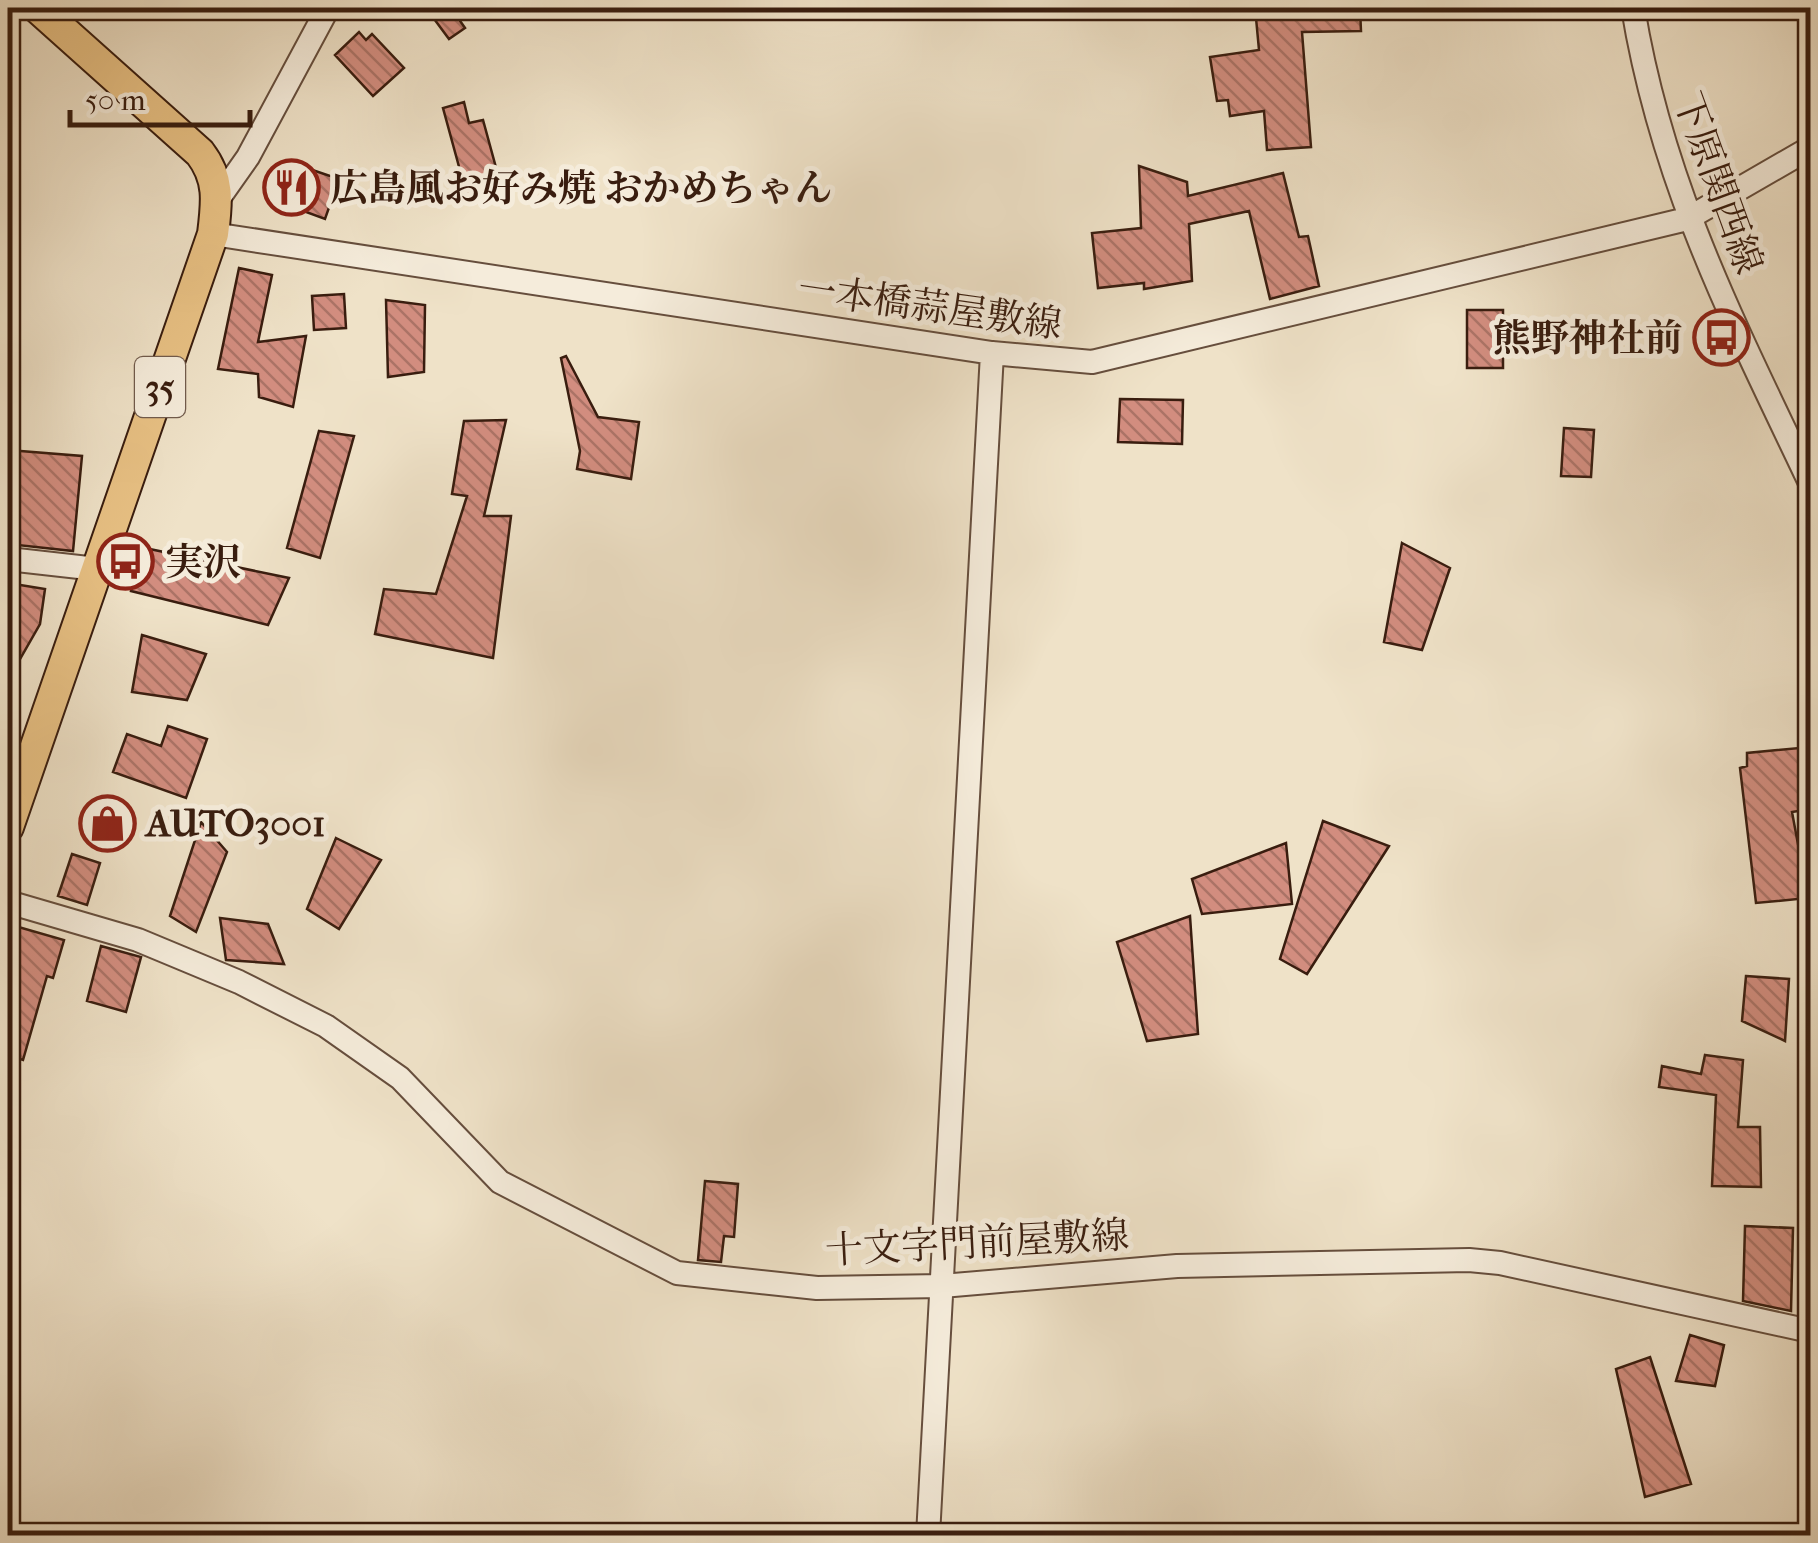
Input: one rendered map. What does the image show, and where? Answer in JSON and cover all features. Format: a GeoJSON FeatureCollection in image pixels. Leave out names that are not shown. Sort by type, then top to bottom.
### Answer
{"type":"FeatureCollection","features":[{"type":"Feature","properties":{"kind":"main road","name":"35"},"geometry":{"type":"LineString","coordinates":[[8,827],[213,234],[217,201],[212,169],[200,153],[38,8]]}},
{"type":"Feature","properties":{"kind":"street"},"geometry":{"type":"LineString","coordinates":[[217,201],[248,157],[328,8]]}},
{"type":"Feature","properties":{"kind":"street","name":"下原関西線"},"geometry":{"type":"LineString","coordinates":[[1634,8],[1645,82],[1687,220],[1810,483]]}},
{"type":"Feature","properties":{"kind":"street","name":"一本橋蒜屋敷線"},"geometry":{"type":"LineString","coordinates":[[213,234],[992,353],[1092,362],[1687,220],[1810,148]]}},
{"type":"Feature","properties":{"kind":"street"},"geometry":{"type":"LineString","coordinates":[[928,1536],[992,353]]}},
{"type":"Feature","properties":{"kind":"street"},"geometry":{"type":"LineString","coordinates":[[8,559],[97,569]]}},
{"type":"Feature","properties":{"kind":"street","name":"十文字門前屋敷線"},"geometry":{"type":"LineString","coordinates":[[8,902],[138,940],[239,982],[326,1026],[400,1078],[500,1182],[677,1274],[817,1288],[942,1286],[1177,1266],[1469,1260],[1500,1263],[1810,1331]]}},
{"type":"Feature","properties":{"kind":"building"},"geometry":{"type":"Polygon","coordinates":[[[426,8],[451,8],[465,28],[449,39],[426,8]]]}},
{"type":"Feature","properties":{"kind":"building"},"geometry":{"type":"Polygon","coordinates":[[[1332,8],[1360,8],[1361,31],[1302,32],[1311,147],[1267,150],[1264,111],[1230,116],[1228,100],[1217,101],[1210,57],[1259,50],[1256,18],[1332,12],[1332,8]]]}},
{"type":"Feature","properties":{"kind":"building"},"geometry":{"type":"Polygon","coordinates":[[[359,32],[366,40],[372,34],[404,68],[373,96],[335,55],[359,32]]]}},
{"type":"Feature","properties":{"kind":"building"},"geometry":{"type":"Polygon","coordinates":[[[464,102],[469,123],[483,120],[501,186],[467,196],[443,108],[464,102]]]}},
{"type":"Feature","properties":{"kind":"building"},"geometry":{"type":"Polygon","coordinates":[[[289,162],[339,179],[325,219],[298,209],[302,199],[279,189],[289,162]]]}},
{"type":"Feature","properties":{"kind":"building"},"geometry":{"type":"Polygon","coordinates":[[[1139,166],[1187,182],[1188,196],[1283,173],[1299,237],[1308,236],[1319,286],[1270,299],[1249,211],[1189,224],[1192,281],[1144,289],[1144,283],[1098,288],[1092,233],[1141,228],[1139,166]]]}},
{"type":"Feature","properties":{"kind":"building"},"geometry":{"type":"Polygon","coordinates":[[[239,268],[272,275],[258,342],[306,336],[293,407],[259,397],[258,374],[218,369],[239,268]]]}},
{"type":"Feature","properties":{"kind":"building"},"geometry":{"type":"Polygon","coordinates":[[[344,294],[346,328],[314,330],[312,296],[344,294]]]}},
{"type":"Feature","properties":{"kind":"building"},"geometry":{"type":"Polygon","coordinates":[[[386,300],[425,305],[424,372],[388,377],[386,300]]]}},
{"type":"Feature","properties":{"kind":"building"},"geometry":{"type":"Polygon","coordinates":[[[1467,310],[1503,310],[1503,368],[1467,368],[1467,310]]]}},
{"type":"Feature","properties":{"kind":"building"},"geometry":{"type":"Polygon","coordinates":[[[566,356],[598,417],[639,422],[631,479],[577,469],[580,451],[561,358],[566,356]]]}},
{"type":"Feature","properties":{"kind":"building"},"geometry":{"type":"Polygon","coordinates":[[[1120,399],[1183,400],[1182,444],[1118,442],[1120,399]]]}},
{"type":"Feature","properties":{"kind":"building"},"geometry":{"type":"Polygon","coordinates":[[[506,420],[484,516],[511,516],[493,658],[375,634],[384,589],[436,594],[467,496],[452,494],[464,421],[506,420]]]}},
{"type":"Feature","properties":{"kind":"building"},"geometry":{"type":"Polygon","coordinates":[[[1564,428],[1594,430],[1591,477],[1561,476],[1564,428]]]}},
{"type":"Feature","properties":{"kind":"building"},"geometry":{"type":"Polygon","coordinates":[[[319,431],[354,436],[320,558],[287,548],[319,431]]]}},
{"type":"Feature","properties":{"kind":"building"},"geometry":{"type":"Polygon","coordinates":[[[8,450],[82,456],[73,551],[8,544],[8,450]]]}},
{"type":"Feature","properties":{"kind":"building"},"geometry":{"type":"Polygon","coordinates":[[[1402,543],[1450,568],[1422,650],[1384,642],[1402,543]]]}},
{"type":"Feature","properties":{"kind":"building"},"geometry":{"type":"Polygon","coordinates":[[[140,547],[289,578],[268,625],[131,591],[140,547]]]}},
{"type":"Feature","properties":{"kind":"building"},"geometry":{"type":"Polygon","coordinates":[[[8,583],[45,589],[40,624],[8,680],[8,583]]]}},
{"type":"Feature","properties":{"kind":"building"},"geometry":{"type":"Polygon","coordinates":[[[142,635],[206,654],[187,700],[132,692],[142,635]]]}},
{"type":"Feature","properties":{"kind":"building"},"geometry":{"type":"Polygon","coordinates":[[[168,726],[207,739],[186,798],[113,772],[127,734],[161,746],[168,726]]]}},
{"type":"Feature","properties":{"kind":"building"},"geometry":{"type":"Polygon","coordinates":[[[1810,747],[1810,809],[1792,812],[1808,898],[1756,903],[1740,768],[1747,766],[1747,753],[1810,747]]]}},
{"type":"Feature","properties":{"kind":"building"},"geometry":{"type":"Polygon","coordinates":[[[1323,821],[1389,846],[1307,974],[1280,959],[1323,821]]]}},
{"type":"Feature","properties":{"kind":"building"},"geometry":{"type":"Polygon","coordinates":[[[201,822],[227,852],[196,932],[170,916],[201,822]]]}},
{"type":"Feature","properties":{"kind":"building"},"geometry":{"type":"Polygon","coordinates":[[[336,838],[381,860],[339,929],[307,909],[336,838]]]}},
{"type":"Feature","properties":{"kind":"building"},"geometry":{"type":"Polygon","coordinates":[[[1286,843],[1292,904],[1202,914],[1192,879],[1286,843]]]}},
{"type":"Feature","properties":{"kind":"building"},"geometry":{"type":"Polygon","coordinates":[[[72,854],[100,863],[87,905],[58,896],[72,854]]]}},
{"type":"Feature","properties":{"kind":"building"},"geometry":{"type":"Polygon","coordinates":[[[1190,916],[1198,1034],[1147,1041],[1117,942],[1190,916]]]}},
{"type":"Feature","properties":{"kind":"building"},"geometry":{"type":"Polygon","coordinates":[[[220,918],[268,924],[284,964],[226,960],[220,918]]]}},
{"type":"Feature","properties":{"kind":"building"},"geometry":{"type":"Polygon","coordinates":[[[8,924],[64,940],[53,978],[47,976],[23,1060],[8,1055],[8,924]]]}},
{"type":"Feature","properties":{"kind":"building"},"geometry":{"type":"Polygon","coordinates":[[[101,946],[141,957],[126,1012],[87,1001],[101,946]]]}},
{"type":"Feature","properties":{"kind":"building"},"geometry":{"type":"Polygon","coordinates":[[[1746,976],[1789,979],[1785,1041],[1742,1021],[1746,976]]]}},
{"type":"Feature","properties":{"kind":"building"},"geometry":{"type":"Polygon","coordinates":[[[1705,1055],[1743,1060],[1738,1127],[1760,1127],[1761,1187],[1712,1186],[1716,1095],[1659,1087],[1662,1066],[1701,1074],[1705,1055]]]}},
{"type":"Feature","properties":{"kind":"building"},"geometry":{"type":"Polygon","coordinates":[[[705,1181],[738,1184],[734,1237],[724,1236],[721,1262],[698,1260],[705,1181]]]}},
{"type":"Feature","properties":{"kind":"building"},"geometry":{"type":"Polygon","coordinates":[[[1745,1226],[1793,1228],[1791,1311],[1743,1301],[1745,1226]]]}},
{"type":"Feature","properties":{"kind":"building"},"geometry":{"type":"Polygon","coordinates":[[[1690,1335],[1724,1345],[1715,1386],[1676,1381],[1690,1335]]]}},
{"type":"Feature","properties":{"kind":"building"},"geometry":{"type":"Polygon","coordinates":[[[1650,1357],[1691,1484],[1645,1497],[1616,1369],[1650,1357]]]}},
{"type":"Feature","properties":{"kind":"place","name":"広島風お好み焼 おかめちゃん"},"geometry":{"type":"Point","coordinates":[291,188]}},
{"type":"Feature","properties":{"kind":"place","name":"熊野神社前"},"geometry":{"type":"Point","coordinates":[1722,338]}},
{"type":"Feature","properties":{"kind":"place","name":"実沢"},"geometry":{"type":"Point","coordinates":[126,562]}},
{"type":"Feature","properties":{"kind":"place","name":"AUTO3001"},"geometry":{"type":"Point","coordinates":[107,823]}}]}
